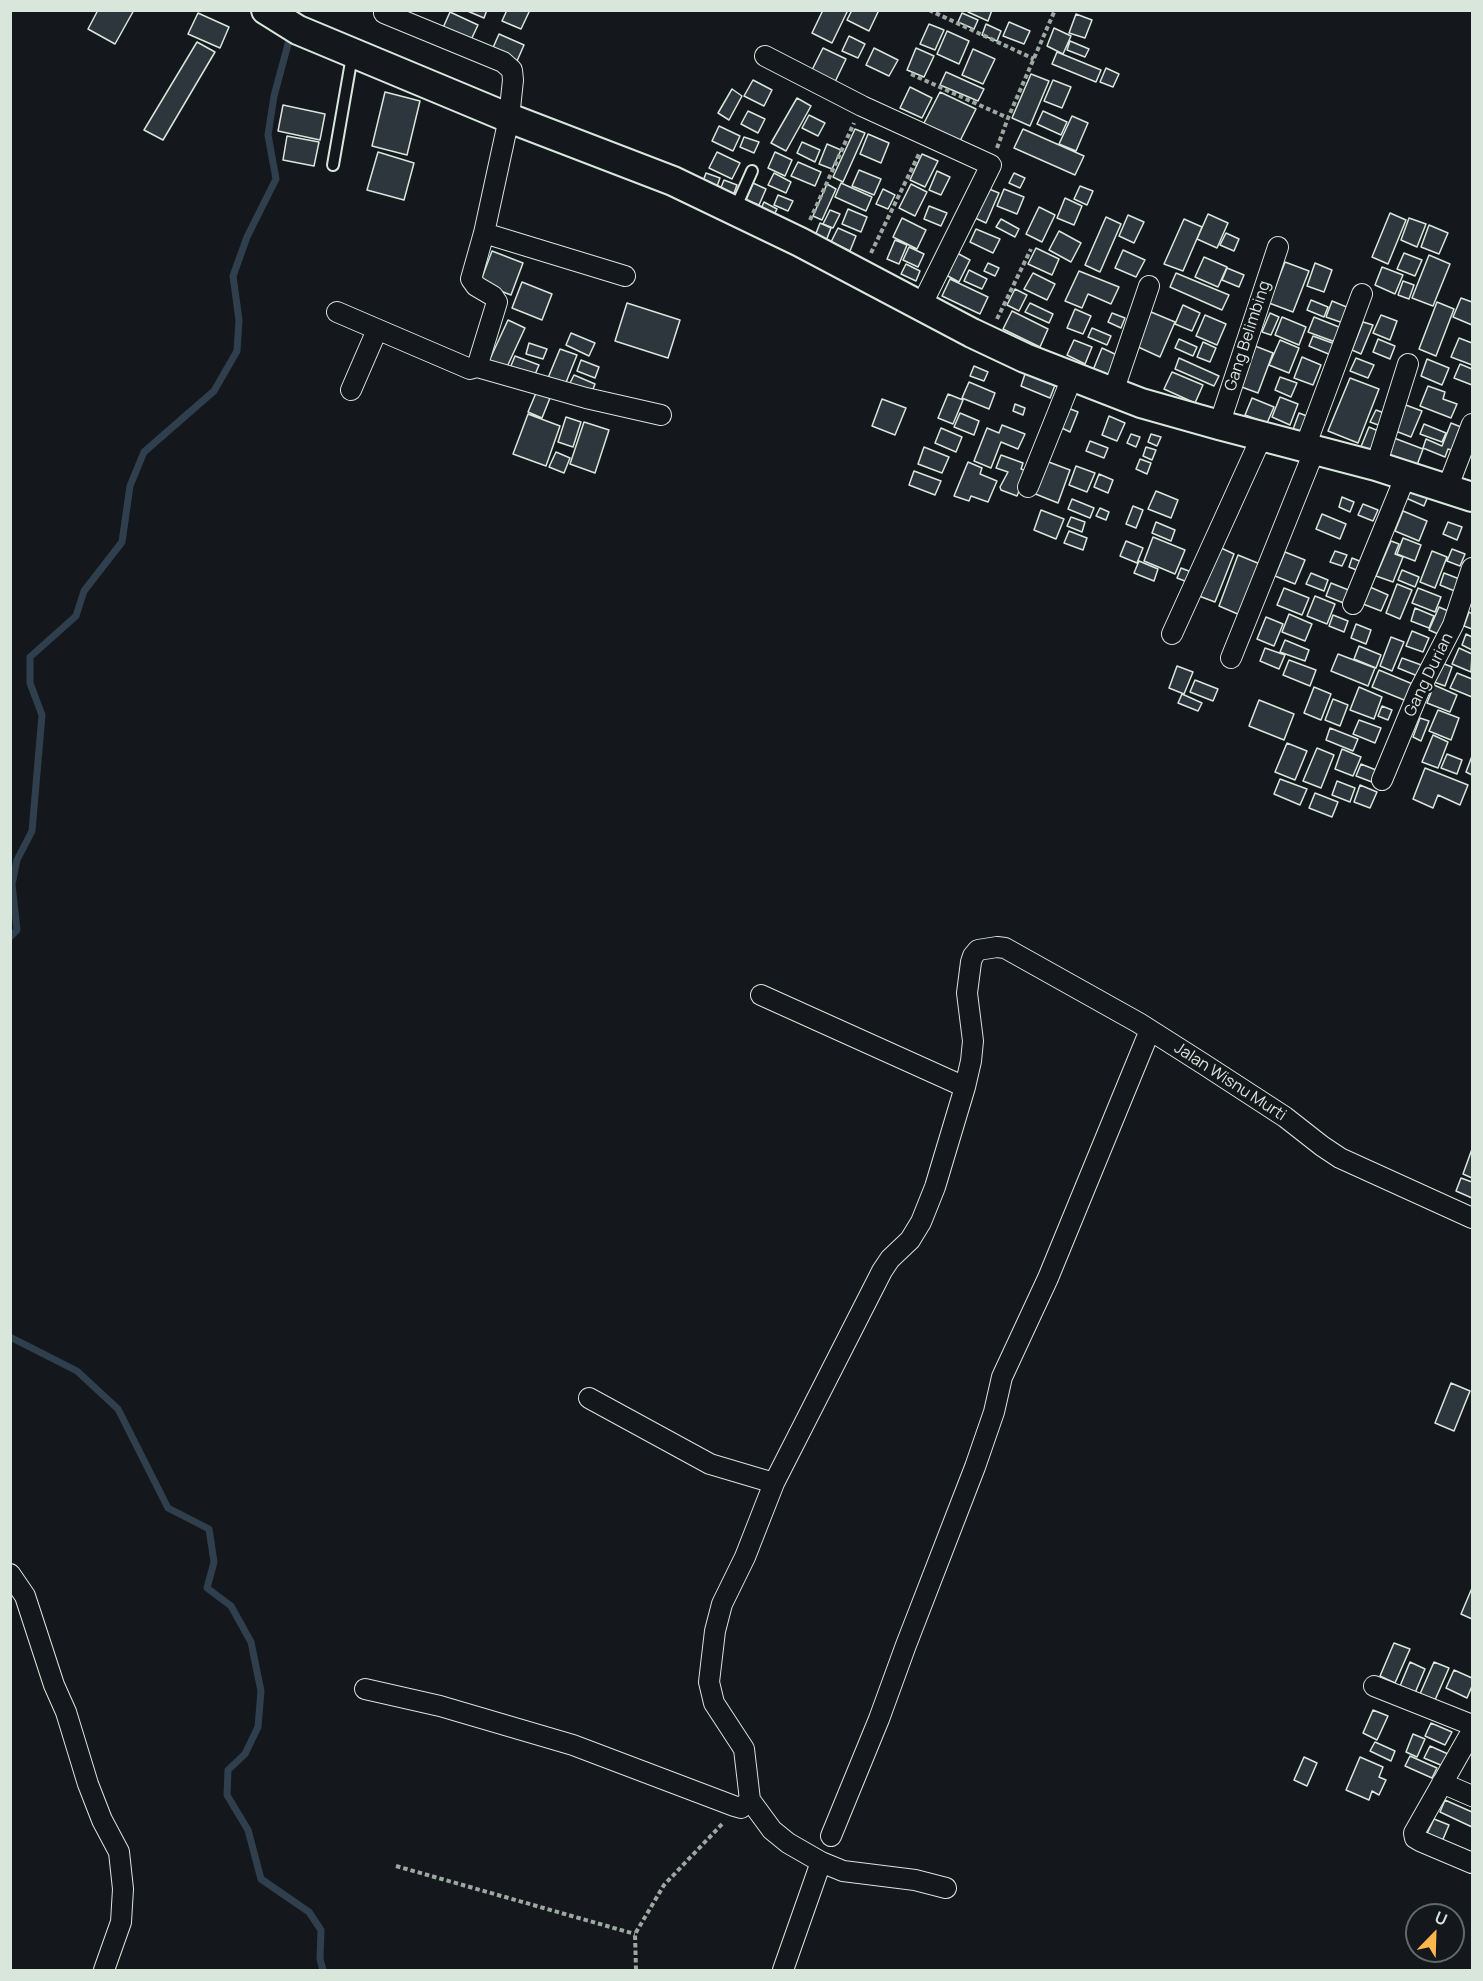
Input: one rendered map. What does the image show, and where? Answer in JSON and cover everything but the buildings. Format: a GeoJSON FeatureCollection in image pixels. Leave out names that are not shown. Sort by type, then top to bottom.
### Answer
{"type":"FeatureCollection","features":[{"type":"Feature","properties":{"kind":"street"},"geometry":{"type":"LineString","coordinates":[[269,13],[298,30],[510,118],[673,181],[800,242],[987,340],[1025,358],[1141,403],[1376,466],[1460,493],[1473,424]]}},
{"type":"Feature","properties":{"kind":"street"},"geometry":{"type":"LineString","coordinates":[[384,13],[503,63],[512,70],[510,118],[471,281],[493,296],[497,302],[477,367]]}},
{"type":"Feature","properties":{"kind":"street"},"geometry":{"type":"LineString","coordinates":[[765,56],[862,106],[991,165],[921,306]]}},
{"type":"Feature","properties":{"kind":"street"},"geometry":{"type":"LineString","coordinates":[[484,233],[625,276]]}},
{"type":"Feature","properties":{"kind":"street","name":"Gang Belimbing"},"geometry":{"type":"LineString","coordinates":[[1219,425],[1278,247]]}},
{"type":"Feature","properties":{"kind":"street"},"geometry":{"type":"LineString","coordinates":[[1113,392],[1149,286]]}},
{"type":"Feature","properties":{"kind":"street"},"geometry":{"type":"LineString","coordinates":[[1231,658],[1310,448],[1362,294]]}},
{"type":"Feature","properties":{"kind":"street"},"geometry":{"type":"LineString","coordinates":[[337,312],[470,369],[477,367],[586,398],[661,415]]}},
{"type":"Feature","properties":{"kind":"street"},"geometry":{"type":"LineString","coordinates":[[351,390],[377,330]]}},
{"type":"Feature","properties":{"kind":"street"},"geometry":{"type":"LineString","coordinates":[[1376,466],[1408,364]]}},
{"type":"Feature","properties":{"kind":"street"},"geometry":{"type":"LineString","coordinates":[[1028,487],[1073,375]]}},
{"type":"Feature","properties":{"kind":"street"},"geometry":{"type":"LineString","coordinates":[[1172,634],[1262,436]]}},
{"type":"Feature","properties":{"kind":"street"},"geometry":{"type":"LineString","coordinates":[[1353,604],[1406,475]]}},
{"type":"Feature","properties":{"kind":"street","name":"Gang Durian"},"geometry":{"type":"LineString","coordinates":[[1382,780],[1419,691],[1454,625],[1473,568]]}},
{"type":"Feature","properties":{"kind":"street","name":"Jalan Wisnu Murti"},"geometry":{"type":"LineString","coordinates":[[965,1087],[973,1041],[966,983],[973,956],[978,950],[997,946],[1011,951],[1150,1030],[1285,1117],[1340,1158],[1473,1218]]}},
{"type":"Feature","properties":{"kind":"street"},"geometry":{"type":"LineString","coordinates":[[745,1804],[744,1749],[714,1703],[709,1682],[715,1631],[722,1604],[745,1557],[774,1483],[882,1271],[890,1258],[910,1240],[921,1222],[935,1187],[965,1087],[760,995]]}},
{"type":"Feature","properties":{"kind":"street"},"geometry":{"type":"LineString","coordinates":[[831,1836],[879,1719],[975,1467],[994,1412],[1002,1377],[1048,1278],[1150,1030]]}},
{"type":"Feature","properties":{"kind":"street"},"geometry":{"type":"LineString","coordinates":[[589,1398],[710,1464],[774,1483]]}},
{"type":"Feature","properties":{"kind":"street"},"geometry":{"type":"LineString","coordinates":[[10,1574],[25,1596],[54,1685],[66,1712],[88,1784],[102,1820],[119,1852],[123,1889],[122,1922],[104,1971]]}},
{"type":"Feature","properties":{"kind":"street"},"geometry":{"type":"LineString","coordinates":[[1374,1686],[1473,1725]]}},
{"type":"Feature","properties":{"kind":"street"},"geometry":{"type":"LineString","coordinates":[[365,1689],[440,1706],[551,1738],[745,1804],[788,1843],[821,1862],[843,1871],[915,1880],[946,1888]]}},
{"type":"Feature","properties":{"kind":"street"},"geometry":{"type":"LineString","coordinates":[[1473,1731],[1414,1833],[1415,1838],[1420,1841],[1473,1863]]}},
{"type":"Feature","properties":{"kind":"street"},"geometry":{"type":"LineString","coordinates":[[1442,1783],[1473,1796]]}},
{"type":"Feature","properties":{"kind":"street"},"geometry":{"type":"LineString","coordinates":[[783,1971],[821,1862]]}},
{"type":"Feature","properties":{"kind":"lane"},"geometry":{"type":"LineString","coordinates":[[333,165],[353,52]]}},
{"type":"Feature","properties":{"kind":"lane"},"geometry":{"type":"LineString","coordinates":[[735,210],[752,171]]}},
{"type":"Feature","properties":{"kind":"path"},"geometry":{"type":"LineString","coordinates":[[929,10],[1034,59]]}},
{"type":"Feature","properties":{"kind":"path"},"geometry":{"type":"LineString","coordinates":[[991,165],[1008,118],[1055,10]]}},
{"type":"Feature","properties":{"kind":"path"},"geometry":{"type":"LineString","coordinates":[[911,74],[1008,118]]}},
{"type":"Feature","properties":{"kind":"path"},"geometry":{"type":"LineString","coordinates":[[800,242],[862,106]]}},
{"type":"Feature","properties":{"kind":"path"},"geometry":{"type":"LineString","coordinates":[[861,273],[927,137]]}},
{"type":"Feature","properties":{"kind":"path"},"geometry":{"type":"LineString","coordinates":[[987,340],[1031,249]]}},
{"type":"Feature","properties":{"kind":"path"},"geometry":{"type":"LineString","coordinates":[[636,1971],[635,1934],[664,1885],[712,1833],[745,1804]]}},
{"type":"Feature","properties":{"kind":"path"},"geometry":{"type":"LineString","coordinates":[[396,1866],[635,1934]]}},
{"type":"Feature","properties":{"kind":"waterway"},"geometry":{"type":"LineString","coordinates":[[10,937],[17,930],[12,884],[17,860],[32,831],[42,715],[30,683],[30,657],[76,616],[84,591],[122,542],[130,486],[144,452],[214,391],[237,351],[239,320],[233,276],[247,237],[276,179],[268,135],[274,96],[291,33]]}},
{"type":"Feature","properties":{"kind":"waterway"},"geometry":{"type":"LineString","coordinates":[[10,1337],[77,1371],[118,1409],[168,1508],[209,1529],[214,1562],[207,1588],[231,1606],[251,1642],[261,1691],[258,1727],[245,1754],[228,1770],[227,1795],[248,1830],[261,1879],[309,1912],[321,1930],[320,1959],[323,1970]]}}]}
